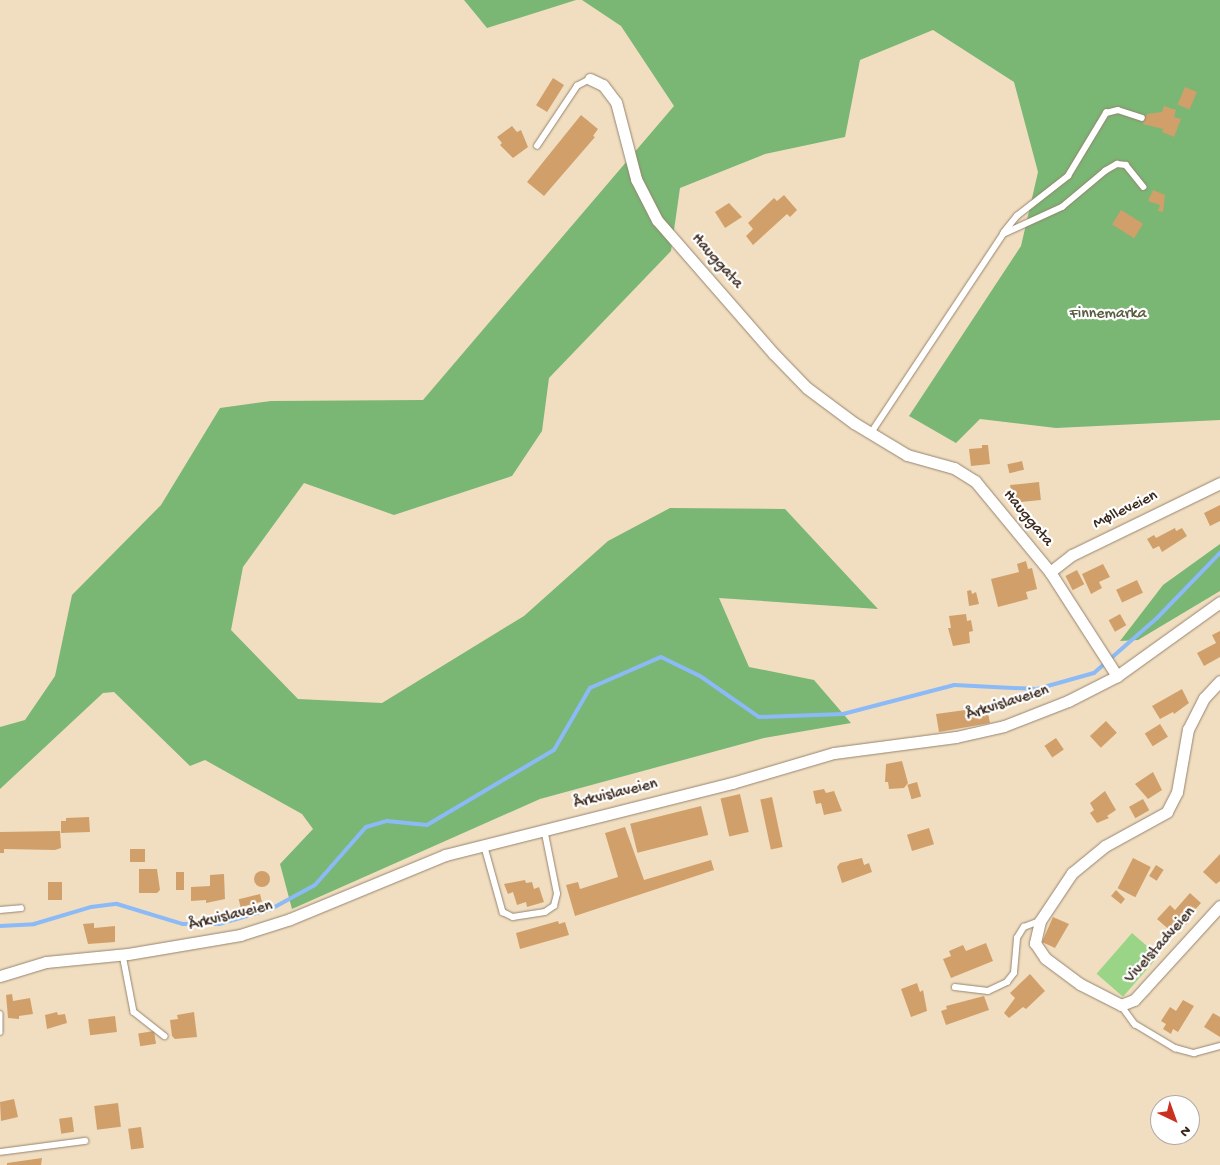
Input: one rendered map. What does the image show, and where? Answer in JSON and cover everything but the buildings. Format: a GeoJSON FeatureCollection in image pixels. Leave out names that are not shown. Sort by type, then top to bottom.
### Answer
{"type":"FeatureCollection","features":[{"type":"Feature","properties":{"kind":"street","name":"Hauggata"},"geometry":{"type":"LineString","coordinates":[[590,79],[603,84],[616,102],[636,179],[657,220],[791,372],[826,404],[907,455],[966,473],[1050,572],[1111,667]]}},
{"type":"Feature","properties":{"kind":"street","name":"Mølleveien"},"geometry":{"type":"LineString","coordinates":[[1050,572],[1072,555],[1220,483]]}},
{"type":"Feature","properties":{"kind":"street","name":"Årkvislaveien"},"geometry":{"type":"LineString","coordinates":[[0,976],[46,962],[123,955],[208,942],[270,926],[414,865],[484,844],[732,783],[856,748],[956,737],[1004,726],[1068,701],[1111,667],[1220,602]]}},
{"type":"Feature","properties":{"kind":"street","name":"Vivelstadveien"},"geometry":{"type":"LineString","coordinates":[[1220,681],[1204,698],[1191,723],[1177,792],[1167,812],[1093,854],[1063,884],[1040,921],[1035,943],[1045,958],[1080,984],[1122,1005],[1134,1000],[1220,906]]}},
{"type":"Feature","properties":{"kind":"lane"},"geometry":{"type":"LineString","coordinates":[[537,146],[577,86],[590,79]]}},
{"type":"Feature","properties":{"kind":"lane"},"geometry":{"type":"LineString","coordinates":[[871,433],[1003,234],[1017,216],[1068,176],[1106,113],[1118,110],[1142,118]]}},
{"type":"Feature","properties":{"kind":"lane"},"geometry":{"type":"LineString","coordinates":[[1003,234],[1062,207],[1104,171],[1117,164],[1126,165],[1144,186]]}},
{"type":"Feature","properties":{"kind":"lane"},"geometry":{"type":"LineString","coordinates":[[484,844],[503,912],[513,917],[544,912],[554,906],[557,894],[544,829]]}},
{"type":"Feature","properties":{"kind":"lane"},"geometry":{"type":"LineString","coordinates":[[0,910],[21,908]]}},
{"type":"Feature","properties":{"kind":"lane"},"geometry":{"type":"LineString","coordinates":[[955,987],[988,991],[1007,982],[1014,973],[1017,938],[1024,927],[1040,921]]}},
{"type":"Feature","properties":{"kind":"lane"},"geometry":{"type":"LineString","coordinates":[[123,955],[134,1012],[165,1036]]}},
{"type":"Feature","properties":{"kind":"lane"},"geometry":{"type":"LineString","coordinates":[[1122,1005],[1135,1024],[1175,1048],[1194,1053],[1220,1046]]}},
{"type":"Feature","properties":{"kind":"lane"},"geometry":{"type":"LineString","coordinates":[[0,1014],[0,1032]]}},
{"type":"Feature","properties":{"kind":"lane"},"geometry":{"type":"LineString","coordinates":[[0,1152],[85,1141]]}},
{"type":"Feature","properties":{"kind":"green space"},"geometry":{"type":"Polygon","coordinates":[[[464,0],[576,0],[487,28],[464,0]]]}},
{"type":"Feature","properties":{"kind":"green space","name":"Finnemarka"},"geometry":{"type":"Polygon","coordinates":[[[582,0],[1220,0],[1220,420],[1056,428],[980,419],[956,443],[909,416],[1021,246],[1038,172],[1014,82],[933,30],[860,60],[845,137],[765,154],[680,188],[671,251],[549,378],[542,431],[512,476],[394,515],[304,483],[243,567],[231,630],[298,699],[382,703],[524,616],[608,541],[670,508],[785,509],[878,609],[719,598],[749,667],[814,680],[851,723],[764,738],[540,799],[292,909],[280,864],[313,829],[302,814],[205,760],[190,766],[114,692],[103,693],[0,789],[0,727],[25,720],[55,676],[72,595],[161,505],[220,408],[271,401],[423,400],[674,106],[621,26],[582,0]]]}},
{"type":"Feature","properties":{"kind":"green space"},"geometry":{"type":"Polygon","coordinates":[[[1220,544],[1220,591],[1138,640],[1120,641],[1163,585],[1220,544]]]}},
{"type":"Feature","properties":{"kind":"green space"},"geometry":{"type":"Polygon","coordinates":[[[1132,933],[1158,956],[1123,997],[1097,974],[1132,933]]]}},
{"type":"Feature","properties":{"kind":"waterway"},"geometry":{"type":"LineString","coordinates":[[0,926],[34,924],[91,907],[117,904],[183,924],[219,924],[271,909],[315,885],[366,827],[387,821],[427,825],[554,750],[590,688],[661,657],[700,676],[759,717],[843,714],[954,685],[1037,689],[1094,673],[1157,618],[1220,553]]}}]}
